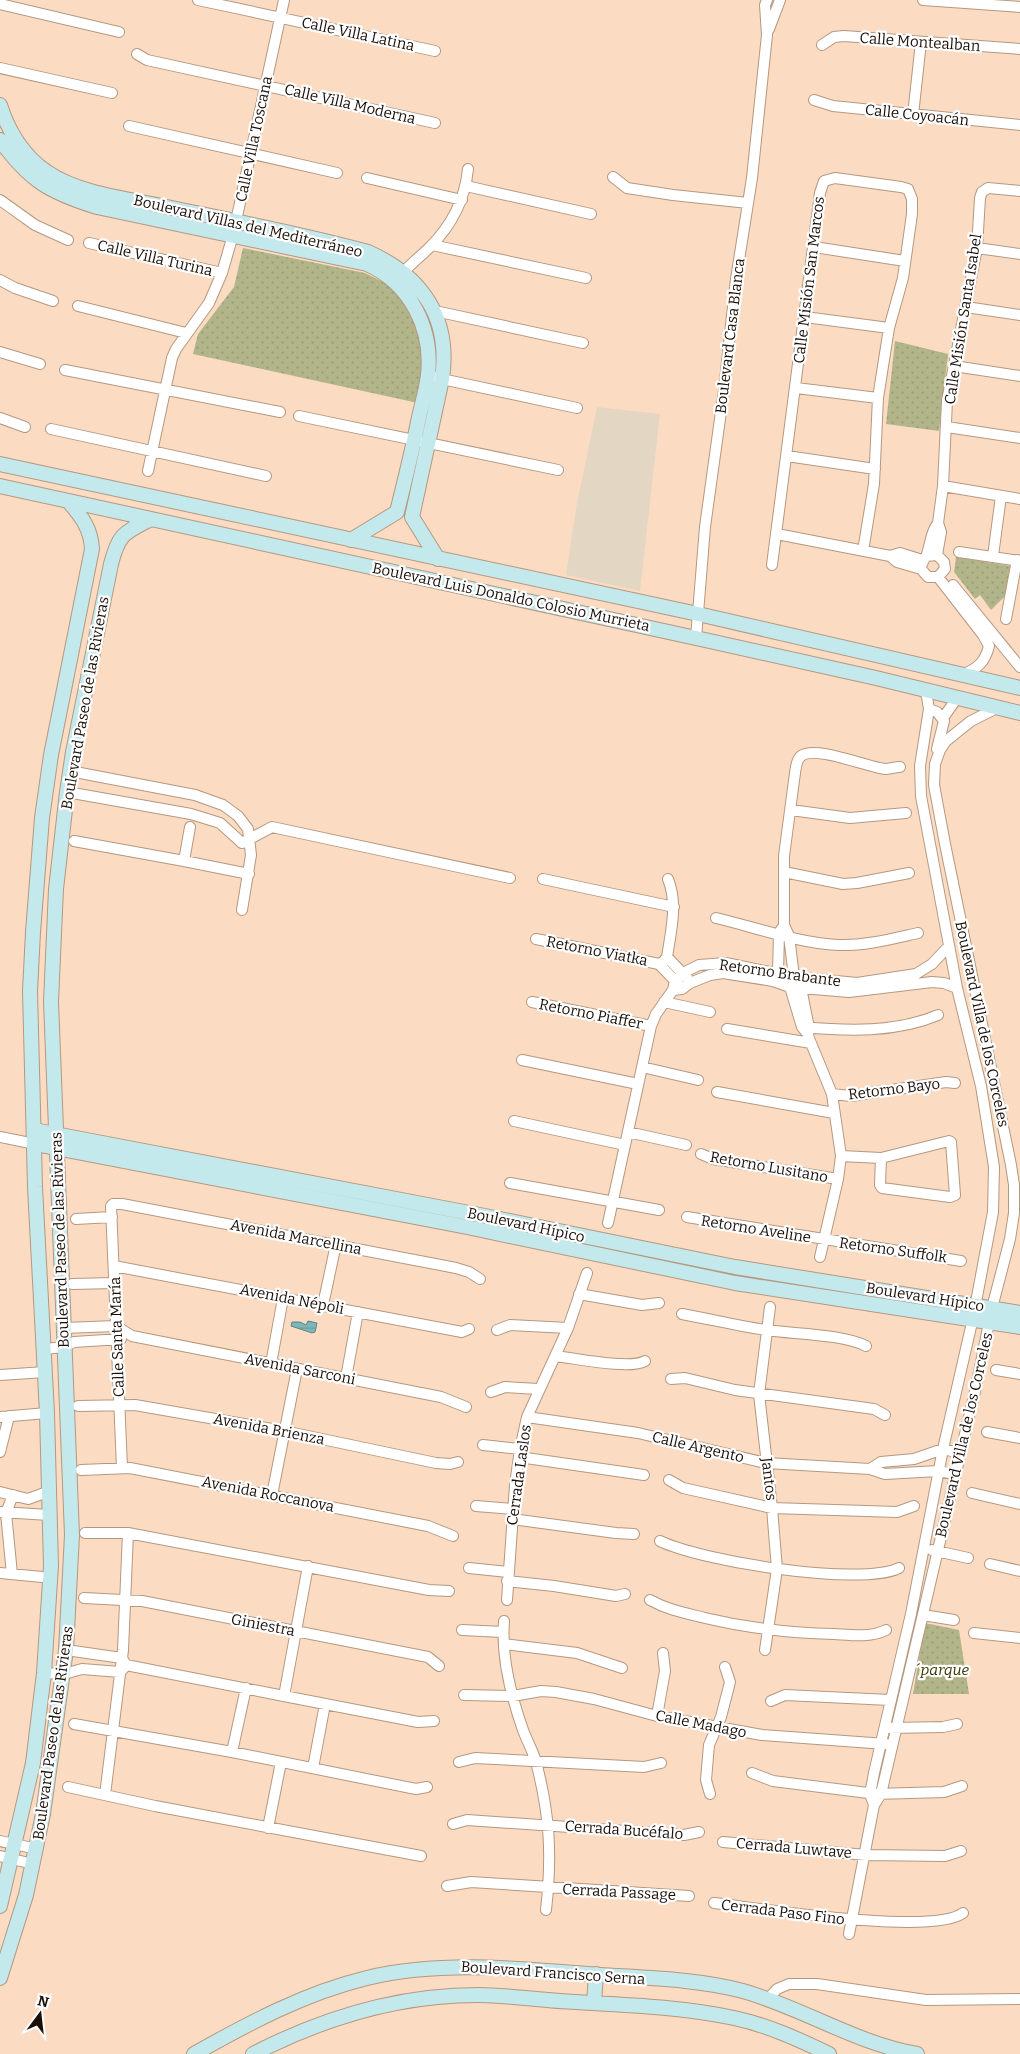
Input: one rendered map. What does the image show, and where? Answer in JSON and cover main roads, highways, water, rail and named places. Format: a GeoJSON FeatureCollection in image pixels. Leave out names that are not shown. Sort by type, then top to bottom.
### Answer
{"type":"FeatureCollection","features":[{"type":"Feature","properties":{"kind":"water"},"geometry":{"type":"Polygon","coordinates":[[[308,1321],[317,1323],[315,1332],[312,1333],[291,1326],[292,1322],[300,1322],[306,1325],[308,1321]]]}},
{"type":"Feature","properties":{"kind":"park label","name":"´parque"},"geometry":{"type":"Point","coordinates":[942,1670]}}]}
